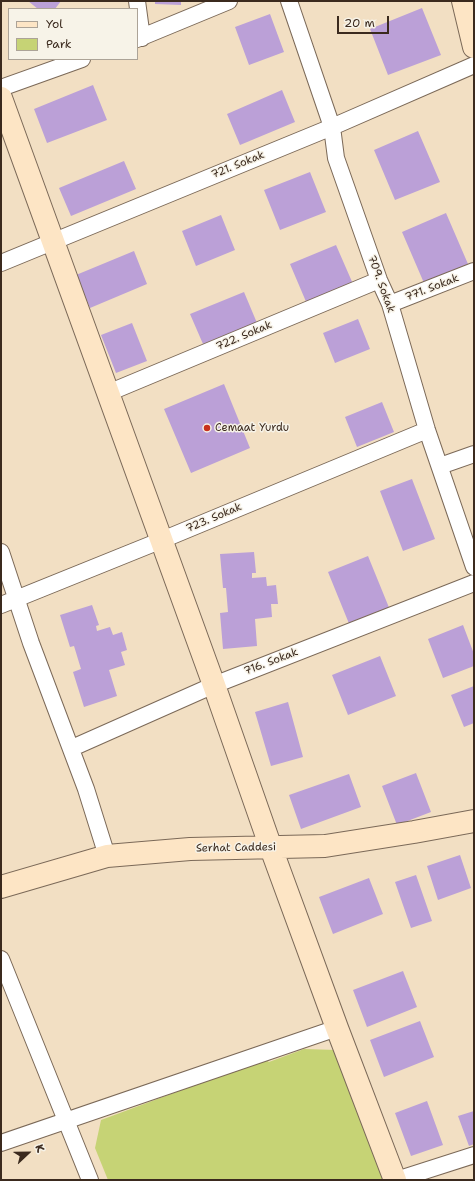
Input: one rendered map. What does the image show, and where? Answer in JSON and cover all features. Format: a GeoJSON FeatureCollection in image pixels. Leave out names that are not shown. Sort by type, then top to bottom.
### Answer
{"type":"FeatureCollection","features":[{"type":"Feature","properties":{"kind":"street"},"geometry":{"type":"LineString","coordinates":[[138,1],[139,39],[229,1]]}},
{"type":"Feature","properties":{"kind":"street","name":"709. Sokak"},"geometry":{"type":"LineString","coordinates":[[289,1],[332,127],[336,158],[379,280],[390,304],[427,430],[474,567]]}},
{"type":"Feature","properties":{"kind":"street"},"geometry":{"type":"LineString","coordinates":[[463,1],[474,47]]}},
{"type":"Feature","properties":{"kind":"street"},"geometry":{"type":"LineString","coordinates":[[1,88],[79,60]]}},
{"type":"Feature","properties":{"kind":"street","name":"721. Sokak"},"geometry":{"type":"LineString","coordinates":[[1,262],[332,127],[474,65]]}},
{"type":"Feature","properties":{"kind":"street"},"geometry":{"type":"LineString","coordinates":[[1,98],[162,540],[271,848],[337,1028],[396,1180],[474,1155]]}},
{"type":"Feature","properties":{"kind":"street","name":"771. Sokak"},"geometry":{"type":"LineString","coordinates":[[390,304],[474,271]]}},
{"type":"Feature","properties":{"kind":"street","name":"722. Sokak"},"geometry":{"type":"LineString","coordinates":[[108,393],[379,280]]}},
{"type":"Feature","properties":{"kind":"street","name":"723. Sokak"},"geometry":{"type":"LineString","coordinates":[[1,605],[427,430]]}},
{"type":"Feature","properties":{"kind":"street"},"geometry":{"type":"LineString","coordinates":[[440,466],[474,454]]}},
{"type":"Feature","properties":{"kind":"street"},"geometry":{"type":"LineString","coordinates":[[1,552],[31,644],[72,748],[107,856]]}},
{"type":"Feature","properties":{"kind":"street","name":"716. Sokak"},"geometry":{"type":"LineString","coordinates":[[72,748],[214,685],[474,583]]}},
{"type":"Feature","properties":{"kind":"street","name":"Serhat Caddesi"},"geometry":{"type":"LineString","coordinates":[[1,887],[107,856],[190,849],[325,846],[474,821]]}},
{"type":"Feature","properties":{"kind":"street"},"geometry":{"type":"LineString","coordinates":[[1,959],[90,1180]]}},
{"type":"Feature","properties":{"kind":"street"},"geometry":{"type":"LineString","coordinates":[[1,1143],[337,1028]]}},
{"type":"Feature","properties":{"kind":"green space"},"geometry":{"type":"Polygon","coordinates":[[[304,1049],[337,1050],[389,1180],[108,1180],[95,1148],[101,1120],[265,1059],[269,1062],[304,1049]]]}},
{"type":"Feature","properties":{"kind":"building"},"geometry":{"type":"Polygon","coordinates":[[[28,1],[61,1],[56,8],[37,8],[28,1]]]}},
{"type":"Feature","properties":{"kind":"building"},"geometry":{"type":"Polygon","coordinates":[[[155,1],[181,1],[181,5],[155,4],[155,1]]]}},
{"type":"Feature","properties":{"kind":"building"},"geometry":{"type":"Polygon","coordinates":[[[422,8],[441,55],[388,75],[370,29],[422,8]]]}},
{"type":"Feature","properties":{"kind":"building"},"geometry":{"type":"Polygon","coordinates":[[[270,14],[284,52],[249,65],[235,27],[270,14]]]}},
{"type":"Feature","properties":{"kind":"building"},"geometry":{"type":"Polygon","coordinates":[[[93,85],[107,120],[47,143],[34,109],[93,85]]]}},
{"type":"Feature","properties":{"kind":"building"},"geometry":{"type":"Polygon","coordinates":[[[282,90],[295,122],[240,145],[227,114],[282,90]]]}},
{"type":"Feature","properties":{"kind":"building"},"geometry":{"type":"Polygon","coordinates":[[[418,131],[440,182],[395,200],[374,150],[418,131]]]}},
{"type":"Feature","properties":{"kind":"building"},"geometry":{"type":"Polygon","coordinates":[[[124,161],[136,189],[71,216],[59,188],[124,161]]]}},
{"type":"Feature","properties":{"kind":"building"},"geometry":{"type":"Polygon","coordinates":[[[310,172],[326,212],[280,230],[264,190],[310,172]]]}},
{"type":"Feature","properties":{"kind":"building"},"geometry":{"type":"Polygon","coordinates":[[[446,213],[468,264],[424,283],[402,232],[446,213]]]}},
{"type":"Feature","properties":{"kind":"building"},"geometry":{"type":"Polygon","coordinates":[[[221,215],[235,250],[196,266],[182,231],[221,215]]]}},
{"type":"Feature","properties":{"kind":"building"},"geometry":{"type":"Polygon","coordinates":[[[336,245],[353,284],[307,304],[290,264],[336,245]]]}},
{"type":"Feature","properties":{"kind":"building"},"geometry":{"type":"Polygon","coordinates":[[[134,251],[147,284],[90,308],[76,275],[134,251]]]}},
{"type":"Feature","properties":{"kind":"building"},"geometry":{"type":"Polygon","coordinates":[[[244,292],[257,323],[203,344],[190,314],[244,292]]]}},
{"type":"Feature","properties":{"kind":"building"},"geometry":{"type":"Polygon","coordinates":[[[358,319],[370,349],[335,363],[323,333],[358,319]]]}},
{"type":"Feature","properties":{"kind":"building"},"geometry":{"type":"Polygon","coordinates":[[[132,323],[147,361],[116,373],[101,335],[132,323]]]}},
{"type":"Feature","properties":{"kind":"building","name":"Cemaat Yurdu"},"geometry":{"type":"Polygon","coordinates":[[[224,384],[250,448],[191,473],[164,409],[224,384]]]}},
{"type":"Feature","properties":{"kind":"building"},"geometry":{"type":"Polygon","coordinates":[[[382,402],[394,432],[357,447],[345,417],[382,402]]]}},
{"type":"Feature","properties":{"kind":"building"},"geometry":{"type":"Polygon","coordinates":[[[412,479],[435,539],[403,551],[380,491],[412,479]]]}},
{"type":"Feature","properties":{"kind":"building"},"geometry":{"type":"Polygon","coordinates":[[[254,552],[256,573],[252,573],[252,578],[266,577],[267,586],[276,585],[278,604],[271,604],[272,617],[255,619],[257,646],[223,649],[220,613],[228,612],[226,588],[223,588],[220,554],[254,552]]]}},
{"type":"Feature","properties":{"kind":"building"},"geometry":{"type":"Polygon","coordinates":[[[368,556],[390,610],[350,626],[328,572],[368,556]]]}},
{"type":"Feature","properties":{"kind":"building"},"geometry":{"type":"Polygon","coordinates":[[[92,605],[99,625],[96,626],[97,631],[110,627],[113,635],[122,632],[127,650],[121,652],[125,665],[109,670],[117,696],[84,707],[73,672],[81,669],[74,646],[70,647],[60,615],[92,605]]]}},
{"type":"Feature","properties":{"kind":"building"},"geometry":{"type":"Polygon","coordinates":[[[463,625],[474,654],[474,666],[443,678],[428,639],[463,625]]]}},
{"type":"Feature","properties":{"kind":"building"},"geometry":{"type":"Polygon","coordinates":[[[380,656],[396,696],[348,715],[332,675],[380,656]]]}},
{"type":"Feature","properties":{"kind":"building"},"geometry":{"type":"Polygon","coordinates":[[[474,686],[474,723],[464,727],[451,695],[474,686]]]}},
{"type":"Feature","properties":{"kind":"building"},"geometry":{"type":"Polygon","coordinates":[[[288,702],[303,757],[271,766],[255,712],[288,702]]]}},
{"type":"Feature","properties":{"kind":"building"},"geometry":{"type":"Polygon","coordinates":[[[416,773],[431,812],[397,825],[382,786],[416,773]]]}},
{"type":"Feature","properties":{"kind":"building"},"geometry":{"type":"Polygon","coordinates":[[[349,774],[361,807],[301,829],[289,795],[349,774]]]}},
{"type":"Feature","properties":{"kind":"building"},"geometry":{"type":"Polygon","coordinates":[[[460,855],[471,888],[438,900],[427,866],[460,855]]]}},
{"type":"Feature","properties":{"kind":"building"},"geometry":{"type":"Polygon","coordinates":[[[416,875],[432,921],[411,928],[395,882],[416,875]]]}},
{"type":"Feature","properties":{"kind":"building"},"geometry":{"type":"Polygon","coordinates":[[[369,878],[383,914],[333,934],[319,897],[369,878]]]}},
{"type":"Feature","properties":{"kind":"building"},"geometry":{"type":"Polygon","coordinates":[[[403,971],[417,1007],[367,1027],[353,990],[403,971]]]}},
{"type":"Feature","properties":{"kind":"building"},"geometry":{"type":"Polygon","coordinates":[[[420,1021],[434,1057],[384,1077],[370,1040],[420,1021]]]}},
{"type":"Feature","properties":{"kind":"building"},"geometry":{"type":"Polygon","coordinates":[[[427,1101],[443,1145],[411,1156],[395,1113],[427,1101]]]}},
{"type":"Feature","properties":{"kind":"building"},"geometry":{"type":"Polygon","coordinates":[[[474,1111],[474,1144],[469,1146],[458,1116],[474,1111]]]}},
{"type":"Feature","properties":{"kind":"place","name":"Cemaat Yurdu"},"geometry":{"type":"Point","coordinates":[207,428]}}]}
